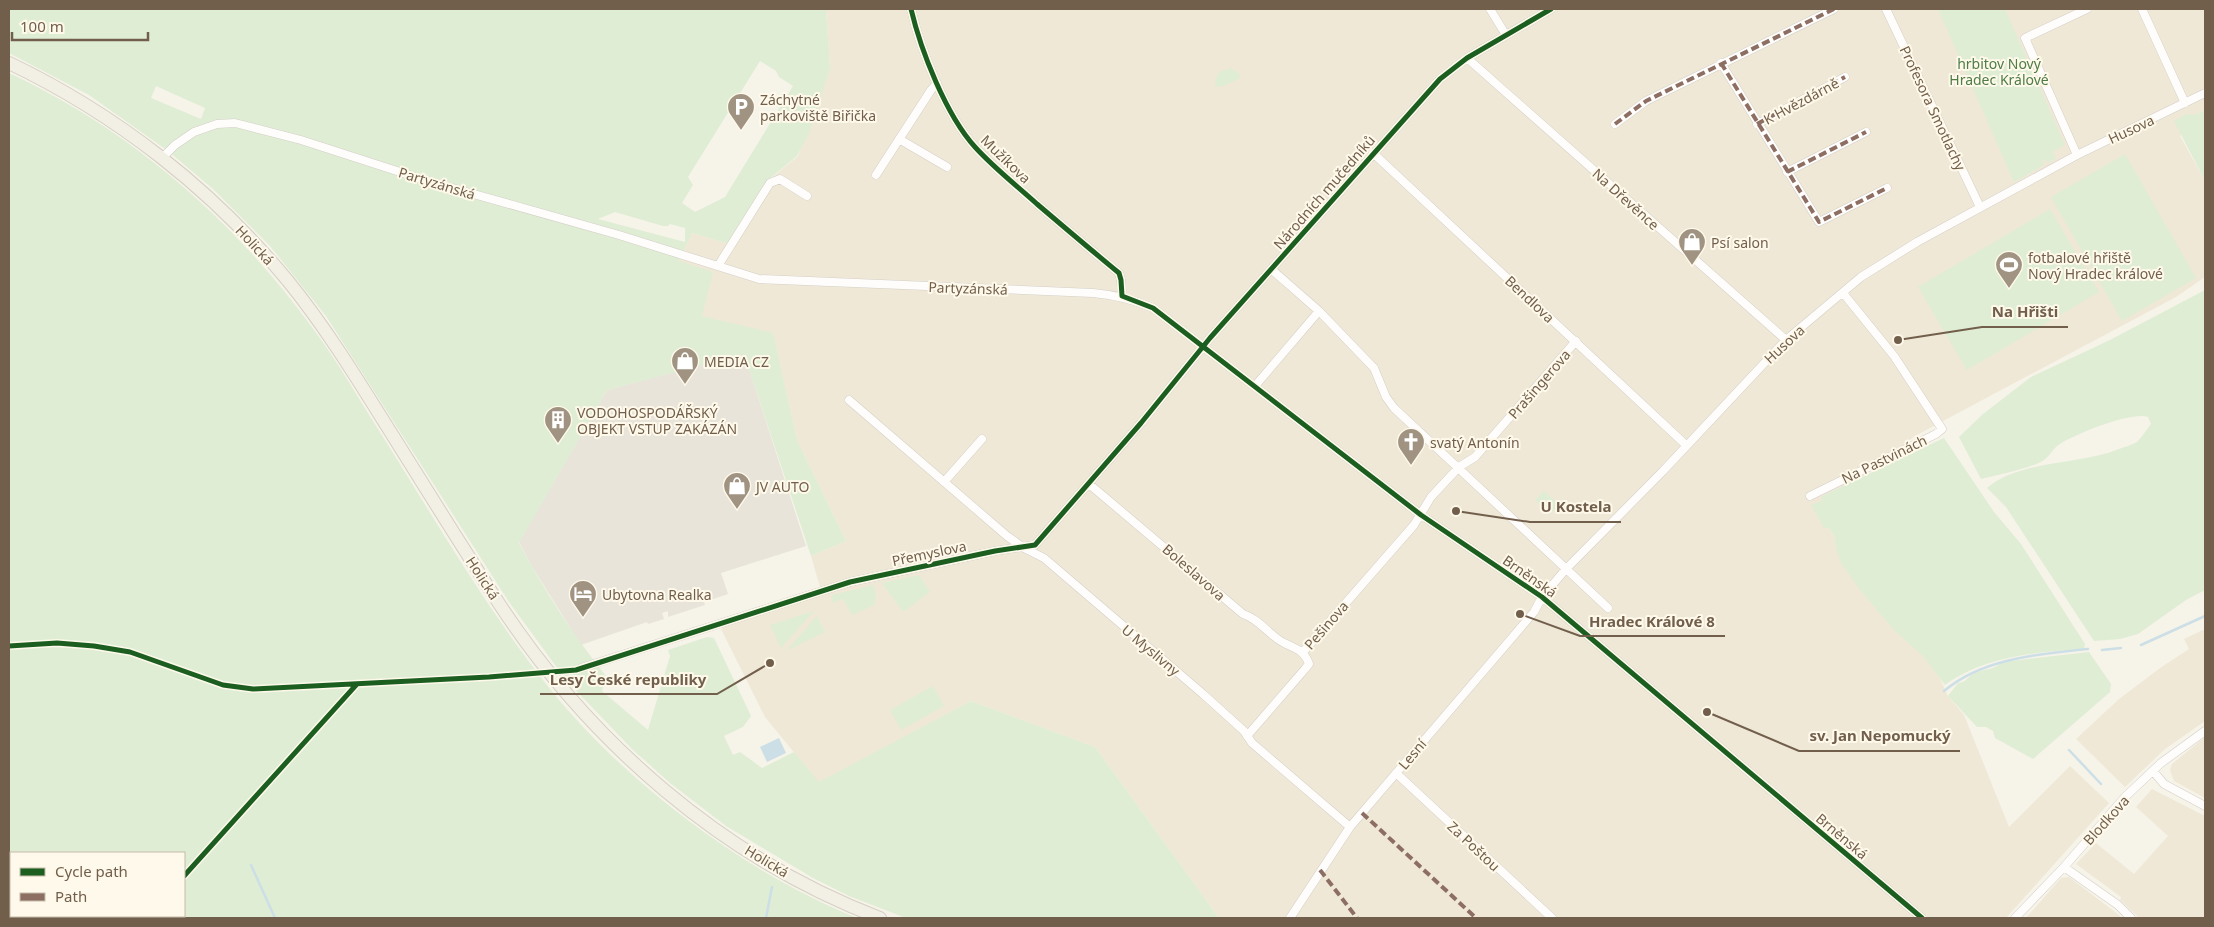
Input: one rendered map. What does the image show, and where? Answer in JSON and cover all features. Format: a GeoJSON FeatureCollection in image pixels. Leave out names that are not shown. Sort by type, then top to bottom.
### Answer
{"type":"FeatureCollection","features":[{"type":"Feature","properties":{"kind":"main road","name":"Holická"},"geometry":{"type":"LineString","coordinates":[[9,63],[85,103],[162,158],[207,196],[264,252],[319,322],[501,607],[559,686],[593,723],[664,790],[721,834],[809,886],[880,918]]}},
{"type":"Feature","properties":{"kind":"street","name":"Mužíkova"},"geometry":{"type":"LineString","coordinates":[[911,9],[920,42],[937,83],[956,119],[974,146],[1003,174],[1119,273],[1122,296]]}},
{"type":"Feature","properties":{"kind":"street"},"geometry":{"type":"LineString","coordinates":[[1490,9],[1506,35]]}},
{"type":"Feature","properties":{"kind":"street","name":"Národních mučedníků"},"geometry":{"type":"LineString","coordinates":[[1204,347],[1440,79],[1467,58],[1551,9]]}},
{"type":"Feature","properties":{"kind":"street"},"geometry":{"type":"LineString","coordinates":[[1615,124],[1646,100],[1834,9]]}},
{"type":"Feature","properties":{"kind":"street","name":"Profesora Smotlachy"},"geometry":{"type":"LineString","coordinates":[[1886,9],[1980,208]]}},
{"type":"Feature","properties":{"kind":"street"},"geometry":{"type":"LineString","coordinates":[[2077,155],[2025,38],[2087,9]]}},
{"type":"Feature","properties":{"kind":"street"},"geometry":{"type":"LineString","coordinates":[[2142,9],[2185,103]]}},
{"type":"Feature","properties":{"kind":"street","name":"Na Dřevěnce"},"geometry":{"type":"LineString","coordinates":[[1467,58],[1786,340]]}},
{"type":"Feature","properties":{"kind":"street","name":"K Hvězdárně"},"geometry":{"type":"LineString","coordinates":[[1721,63],[1819,222],[1887,188]]}},
{"type":"Feature","properties":{"kind":"street","name":"K Hvězdárně"},"geometry":{"type":"LineString","coordinates":[[1757,124],[1845,77]]}},
{"type":"Feature","properties":{"kind":"street"},"geometry":{"type":"LineString","coordinates":[[876,175],[937,83]]}},
{"type":"Feature","properties":{"kind":"street","name":"Husova"},"geometry":{"type":"LineString","coordinates":[[1542,597],[1566,568],[1686,446],[1786,340],[1861,278],[1885,262],[2077,155],[2205,93]]}},
{"type":"Feature","properties":{"kind":"street","name":"Partyzánská"},"geometry":{"type":"LineString","coordinates":[[162,158],[182,139],[206,127],[226,123],[246,125],[431,182],[619,235],[759,279],[1122,296],[1153,308],[1204,347]]}},
{"type":"Feature","properties":{"kind":"street"},"geometry":{"type":"LineString","coordinates":[[1787,172],[1866,132]]}},
{"type":"Feature","properties":{"kind":"street"},"geometry":{"type":"LineString","coordinates":[[899,139],[947,167]]}},
{"type":"Feature","properties":{"kind":"street","name":"Bendlova"},"geometry":{"type":"LineString","coordinates":[[1373,153],[1686,446]]}},
{"type":"Feature","properties":{"kind":"street"},"geometry":{"type":"LineString","coordinates":[[718,266],[770,183],[780,180],[807,196]]}},
{"type":"Feature","properties":{"kind":"street","name":"Národních mučedníků"},"geometry":{"type":"LineString","coordinates":[[1271,269],[1319,311],[1374,368],[1386,397],[1394,408],[1608,608]]}},
{"type":"Feature","properties":{"kind":"street","name":"Na Pastvinách"},"geometry":{"type":"LineString","coordinates":[[1810,496],[1936,434],[1942,429],[1894,356],[1843,293]]}},
{"type":"Feature","properties":{"kind":"street"},"geometry":{"type":"LineString","coordinates":[[1255,386],[1319,311]]}},
{"type":"Feature","properties":{"kind":"street","name":"Prašingerova"},"geometry":{"type":"LineString","coordinates":[[1421,515],[1431,497],[1459,467],[1475,457],[1576,341]]}},
{"type":"Feature","properties":{"kind":"street","name":"Brněnská"},"geometry":{"type":"LineString","coordinates":[[1204,347],[1421,515],[1542,597],[1922,918]]}},
{"type":"Feature","properties":{"kind":"street","name":"Přemyslova"},"geometry":{"type":"LineString","coordinates":[[581,668],[850,582],[995,551],[1035,545],[1204,347]]}},
{"type":"Feature","properties":{"kind":"street","name":"U Myslivny"},"geometry":{"type":"LineString","coordinates":[[849,400],[1024,548],[1044,558],[1203,694],[1244,731],[1247,736],[1350,827]]}},
{"type":"Feature","properties":{"kind":"street"},"geometry":{"type":"LineString","coordinates":[[944,482],[982,439]]}},
{"type":"Feature","properties":{"kind":"street","name":"Boleslavova"},"geometry":{"type":"LineString","coordinates":[[1089,484],[1243,614],[1253,618],[1279,640],[1302,652]]}},
{"type":"Feature","properties":{"kind":"street","name":"Pešinova"},"geometry":{"type":"LineString","coordinates":[[1247,736],[1309,664],[1302,652],[1421,515]]}},
{"type":"Feature","properties":{"kind":"street","name":"Lesní"},"geometry":{"type":"LineString","coordinates":[[1290,918],[1350,827],[1534,612],[1542,597]]}},
{"type":"Feature","properties":{"kind":"street","name":"Blodkova"},"geometry":{"type":"LineString","coordinates":[[2015,918],[2064,867],[2126,796],[2161,763],[2205,731]]}},
{"type":"Feature","properties":{"kind":"street"},"geometry":{"type":"LineString","coordinates":[[2153,771],[2164,784],[2205,806]]}},
{"type":"Feature","properties":{"kind":"street","name":"Za Poštou"},"geometry":{"type":"LineString","coordinates":[[1396,773],[1552,918]]}},
{"type":"Feature","properties":{"kind":"street"},"geometry":{"type":"LineString","coordinates":[[2064,867],[2118,905],[2131,918]]}},
{"type":"Feature","properties":{"kind":"shaded area"},"geometry":{"type":"Polygon","coordinates":[[[826,9],[2205,9],[2205,109],[2196,115],[2180,136],[2205,181],[2205,277],[2176,297],[1915,436],[1863,476],[1823,496],[1829,528],[1835,537],[1836,543],[1939,676],[1948,696],[1964,715],[2009,827],[2070,766],[2109,803],[2006,918],[1219,918],[1095,747],[971,701],[819,783],[765,717],[721,629],[727,625],[822,594],[811,556],[846,541],[797,440],[773,334],[701,316],[679,261],[692,233],[729,244],[769,180],[798,156],[830,68],[826,9]]]}},
{"type":"Feature","properties":{"kind":"shaded area"},"geometry":{"type":"Polygon","coordinates":[[[744,353],[806,546],[721,573],[728,594],[704,602],[705,605],[668,617],[668,611],[662,613],[664,619],[648,624],[647,622],[581,645],[531,565],[519,542],[607,390],[744,353]]]}},
{"type":"Feature","properties":{"kind":"shaded area"},"geometry":{"type":"Polygon","coordinates":[[[2205,629],[2205,721],[2165,749],[2125,787],[2076,739],[2119,699],[2189,649],[2184,639],[2205,629]]]}},
{"type":"Feature","properties":{"kind":"shaded area"},"geometry":{"type":"Polygon","coordinates":[[[2205,737],[2205,798],[2174,781],[2170,770],[2172,764],[2205,737]]]}},
{"type":"Feature","properties":{"kind":"shaded area"},"geometry":{"type":"Polygon","coordinates":[[[779,738],[786,753],[767,762],[760,747],[779,738]]]}},
{"type":"Feature","properties":{"kind":"shaded area"},"geometry":{"type":"Polygon","coordinates":[[[2152,789],[2205,816],[2205,918],[2139,918],[2120,900],[2121,897],[2076,864],[2096,843],[2134,874],[2168,836],[2136,807],[2152,789]]]}},
{"type":"Feature","properties":{"kind":"shaded area"},"geometry":{"type":"Polygon","coordinates":[[[2069,877],[2122,918],[2026,918],[2061,878],[2069,877]]]}},
{"type":"Feature","properties":{"kind":"green space"},"geometry":{"type":"Polygon","coordinates":[[[9,9],[826,9],[830,68],[809,133],[797,156],[768,180],[729,244],[692,233],[679,261],[713,272],[702,316],[773,333],[797,440],[846,541],[811,556],[744,354],[607,390],[519,543],[538,578],[560,612],[606,676],[602,691],[648,730],[670,656],[668,650],[707,637],[714,638],[751,716],[743,727],[724,736],[733,755],[740,752],[762,768],[794,752],[819,782],[971,701],[1095,747],[1219,918],[906,918],[849,896],[813,878],[726,826],[670,783],[632,749],[566,680],[509,602],[326,316],[270,246],[213,189],[168,151],[89,95],[9,53],[9,9]],[[760,61],[688,177],[693,185],[682,203],[695,212],[725,197],[793,86],[779,77],[776,71],[760,61]],[[156,86],[151,98],[201,119],[205,108],[156,86]],[[615,212],[598,219],[685,242],[685,228],[670,224],[663,226],[615,212]]]}},
{"type":"Feature","properties":{"kind":"green space","name":"hrbitov Nový Hradec Králové"},"geometry":{"type":"Polygon","coordinates":[[[1938,9],[2005,9],[2065,145],[2052,152],[2056,158],[2048,163],[2045,159],[2042,161],[2044,165],[2014,182],[1938,9]]]}},
{"type":"Feature","properties":{"kind":"green space"},"geometry":{"type":"Polygon","coordinates":[[[1231,68],[1240,74],[1239,79],[1220,87],[1216,86],[1215,82],[1219,72],[1231,68]]]}},
{"type":"Feature","properties":{"kind":"green space"},"geometry":{"type":"Polygon","coordinates":[[[9,73],[96,121],[137,149],[176,180],[248,249],[281,287],[327,348],[457,556],[525,657],[581,724],[615,758],[651,791],[690,822],[731,850],[772,876],[815,899],[857,918],[9,918],[9,73]]]}},
{"type":"Feature","properties":{"kind":"green space"},"geometry":{"type":"Polygon","coordinates":[[[2205,109],[2205,181],[2174,121],[2186,114],[2196,115],[2205,109]]]}},
{"type":"Feature","properties":{"kind":"green space"},"geometry":{"type":"Polygon","coordinates":[[[2125,154],[2196,278],[2122,321],[2051,197],[2125,154]]]}},
{"type":"Feature","properties":{"kind":"green space","name":"fotbalové hřiště Nový Hradec králové"},"geometry":{"type":"Polygon","coordinates":[[[2050,209],[2099,292],[1967,370],[1918,287],[2050,209]]]}},
{"type":"Feature","properties":{"kind":"green space"},"geometry":{"type":"Polygon","coordinates":[[[2205,290],[2205,590],[2186,600],[2138,634],[2120,639],[2094,641],[2006,507],[1987,488],[2000,479],[2016,472],[2103,454],[2133,444],[2139,440],[2151,424],[2148,417],[2129,417],[2088,430],[2057,446],[2046,459],[2039,463],[1981,479],[1959,437],[1983,414],[2031,377],[2110,340],[2205,290]]]}},
{"type":"Feature","properties":{"kind":"green space"},"geometry":{"type":"Polygon","coordinates":[[[1944,438],[1994,512],[2021,544],[2085,644],[2084,649],[2011,657],[1960,675],[1945,685],[1923,656],[1895,631],[1860,590],[1841,563],[1836,549],[1835,537],[1829,528],[1824,528],[1811,505],[1822,501],[1822,496],[1944,438]]]}},
{"type":"Feature","properties":{"kind":"green space"},"geometry":{"type":"Polygon","coordinates":[[[1544,491],[1559,505],[1550,514],[1535,500],[1544,491]]]}},
{"type":"Feature","properties":{"kind":"green space"},"geometry":{"type":"Polygon","coordinates":[[[919,575],[930,592],[903,612],[882,583],[919,575]]]}},
{"type":"Feature","properties":{"kind":"green space"},"geometry":{"type":"Polygon","coordinates":[[[874,585],[876,598],[874,605],[852,615],[843,599],[833,603],[832,595],[874,585]]]}},
{"type":"Feature","properties":{"kind":"green space"},"geometry":{"type":"Polygon","coordinates":[[[814,611],[781,648],[770,625],[814,611]]]}},
{"type":"Feature","properties":{"kind":"green space"},"geometry":{"type":"Polygon","coordinates":[[[817,616],[825,632],[786,651],[817,616]]]}},
{"type":"Feature","properties":{"kind":"green space"},"geometry":{"type":"Polygon","coordinates":[[[2089,652],[2111,684],[2110,692],[2033,759],[1995,738],[1993,731],[1986,727],[1977,727],[1948,696],[1958,683],[1975,673],[1993,668],[2002,662],[2089,652]]]}},
{"type":"Feature","properties":{"kind":"green space"},"geometry":{"type":"Polygon","coordinates":[[[933,686],[944,706],[901,730],[890,710],[933,686]]]}},
{"type":"Feature","properties":{"kind":"waterway"},"geometry":{"type":"LineString","coordinates":[[2141,645],[2205,616]]}},
{"type":"Feature","properties":{"kind":"waterway"},"geometry":{"type":"LineString","coordinates":[[2102,650],[2121,648]]}},
{"type":"Feature","properties":{"kind":"waterway"},"geometry":{"type":"LineString","coordinates":[[1944,691],[1976,671],[1994,665],[2031,656],[2088,649]]}},
{"type":"Feature","properties":{"kind":"waterway"},"geometry":{"type":"LineString","coordinates":[[2069,750],[2101,784]]}},
{"type":"Feature","properties":{"kind":"waterway"},"geometry":{"type":"LineString","coordinates":[[251,865],[275,918]]}},
{"type":"Feature","properties":{"kind":"waterway"},"geometry":{"type":"LineString","coordinates":[[766,918],[772,887]]}},
{"type":"Feature","properties":{"kind":"marked path"},"geometry":{"type":"LineString","coordinates":[[1615,124],[1646,101],[1834,9]]}},
{"type":"Feature","properties":{"kind":"marked path"},"geometry":{"type":"LineString","coordinates":[[1721,63],[1819,222],[1887,188]]}},
{"type":"Feature","properties":{"kind":"marked path"},"geometry":{"type":"LineString","coordinates":[[1757,124],[1845,77]]}},
{"type":"Feature","properties":{"kind":"marked path"},"geometry":{"type":"LineString","coordinates":[[1787,172],[1866,132]]}},
{"type":"Feature","properties":{"kind":"marked path"},"geometry":{"type":"LineString","coordinates":[[1362,813],[1476,918]]}},
{"type":"Feature","properties":{"kind":"marked path"},"geometry":{"type":"LineString","coordinates":[[1320,870],[1357,918]]}},
{"type":"Feature","properties":{"kind":"cycle path"},"geometry":{"type":"LineString","coordinates":[[911,9],[921,44],[936,82],[964,134],[997,169],[1119,273],[1122,296],[1153,308],[1421,515],[1542,597],[1922,918]]}},
{"type":"Feature","properties":{"kind":"cycle path"},"geometry":{"type":"LineString","coordinates":[[9,646],[57,643],[94,646],[130,652],[223,685],[253,689],[489,677],[576,670],[850,582],[995,551],[1035,545],[1141,423],[1210,338],[1440,79],[1467,58],[1551,9]]}},
{"type":"Feature","properties":{"kind":"cycle path"},"geometry":{"type":"LineString","coordinates":[[185,875],[357,684]]}},
{"type":"Feature","properties":{"kind":"place","name":"Záchytné parkoviště Biřička"},"geometry":{"type":"Point","coordinates":[741,131]}},
{"type":"Feature","properties":{"kind":"place","name":"Psí salon"},"geometry":{"type":"Point","coordinates":[1692,266]}},
{"type":"Feature","properties":{"kind":"place","name":"fotbalové hřiště Nový Hradec králové"},"geometry":{"type":"Point","coordinates":[2009,289]}},
{"type":"Feature","properties":{"kind":"place","name":"Na Hřišti"},"geometry":{"type":"Point","coordinates":[1898,340]}},
{"type":"Feature","properties":{"kind":"place","name":"MEDIA CZ"},"geometry":{"type":"Point","coordinates":[685,385]}},
{"type":"Feature","properties":{"kind":"place","name":"VODOHOSPODÁŘSKÝ OBJEKT VSTUP ZAKÁZÁN"},"geometry":{"type":"Point","coordinates":[558,444]}},
{"type":"Feature","properties":{"kind":"place","name":"svatý Antonín"},"geometry":{"type":"Point","coordinates":[1411,466]}},
{"type":"Feature","properties":{"kind":"place","name":"JV AUTO"},"geometry":{"type":"Point","coordinates":[737,510]}},
{"type":"Feature","properties":{"kind":"place","name":"U Kostela"},"geometry":{"type":"Point","coordinates":[1456,511]}},
{"type":"Feature","properties":{"kind":"place","name":"Hradec Králové 8"},"geometry":{"type":"Point","coordinates":[1520,614]}},
{"type":"Feature","properties":{"kind":"place","name":"Ubytovna Realka"},"geometry":{"type":"Point","coordinates":[583,618]}},
{"type":"Feature","properties":{"kind":"place","name":"Lesy České republiky"},"geometry":{"type":"Point","coordinates":[770,663]}},
{"type":"Feature","properties":{"kind":"place","name":"sv. Jan Nepomucký"},"geometry":{"type":"Point","coordinates":[1707,712]}}]}
